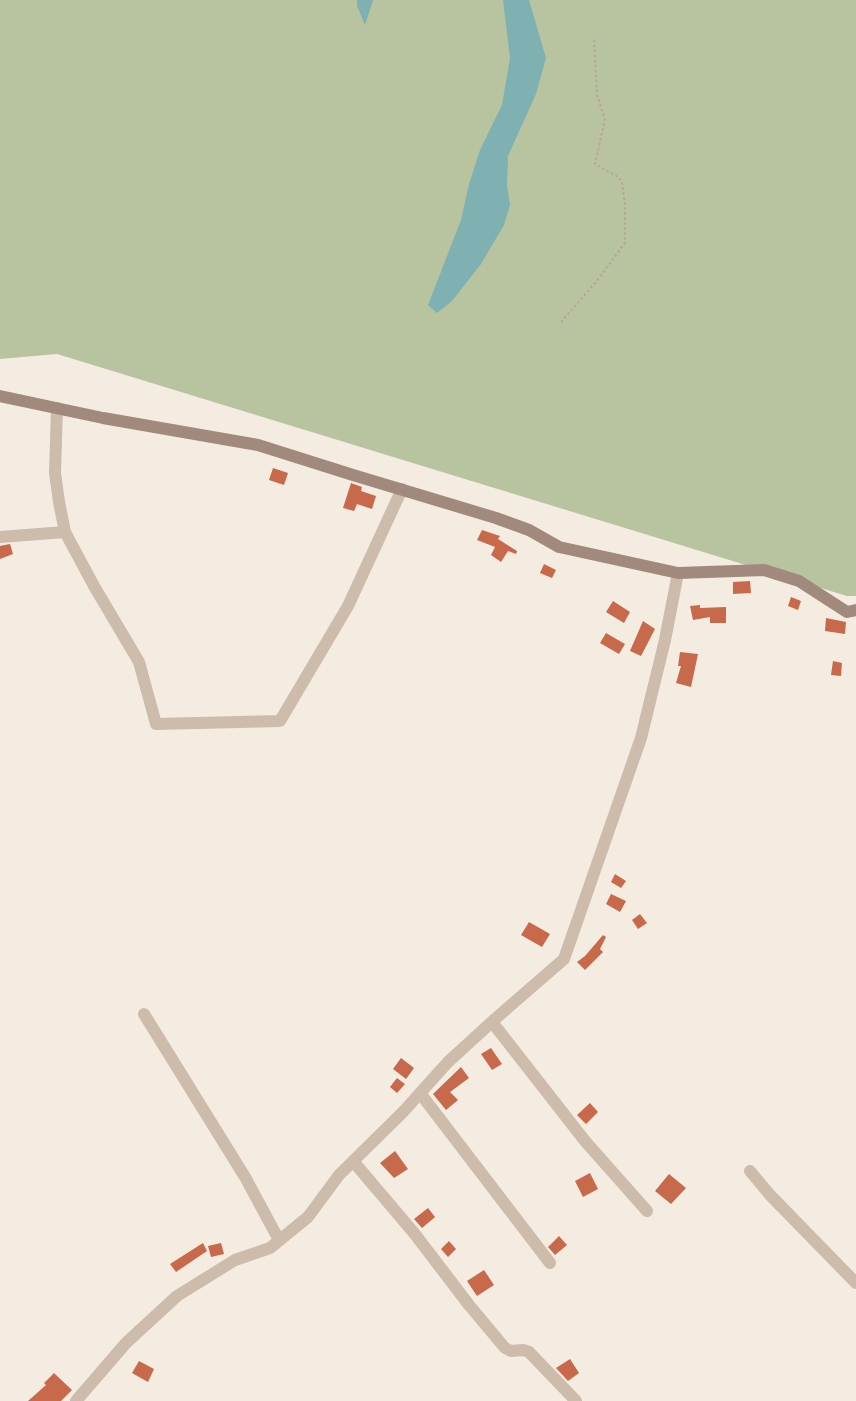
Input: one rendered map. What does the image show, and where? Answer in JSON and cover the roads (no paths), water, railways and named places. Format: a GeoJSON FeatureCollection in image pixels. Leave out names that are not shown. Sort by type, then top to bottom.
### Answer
{"type":"FeatureCollection","features":[{"type":"Feature","properties":{"kind":"main road"},"geometry":{"type":"LineString","coordinates":[[0,396],[103,418],[258,445],[496,518],[529,530],[559,547],[678,573],[764,570],[799,581],[846,612],[856,610]]}},
{"type":"Feature","properties":{"kind":"street"},"geometry":{"type":"LineString","coordinates":[[57,408],[55,473],[58,502],[65,532],[94,586],[139,662],[156,724],[280,721],[348,606],[402,490]]}},
{"type":"Feature","properties":{"kind":"street"},"geometry":{"type":"LineString","coordinates":[[0,537],[65,532]]}},
{"type":"Feature","properties":{"kind":"street"},"geometry":{"type":"LineString","coordinates":[[76,1401],[126,1343],[177,1296],[235,1260],[270,1248],[308,1217],[339,1175],[403,1112],[448,1062],[564,959],[641,738],[665,640],[678,573]]}},
{"type":"Feature","properties":{"kind":"street"},"geometry":{"type":"LineString","coordinates":[[144,1014],[245,1177],[279,1240]]}},
{"type":"Feature","properties":{"kind":"street"},"geometry":{"type":"LineString","coordinates":[[492,1022],[585,1141],[647,1211]]}},
{"type":"Feature","properties":{"kind":"street"},"geometry":{"type":"LineString","coordinates":[[420,1093],[550,1263]]}},
{"type":"Feature","properties":{"kind":"street"},"geometry":{"type":"LineString","coordinates":[[353,1161],[414,1232],[469,1305],[505,1348],[511,1351],[523,1350],[529,1352],[576,1401]]}},
{"type":"Feature","properties":{"kind":"street"},"geometry":{"type":"LineString","coordinates":[[750,1170],[770,1194],[856,1283]]}},
{"type":"Feature","properties":{"kind":"water"},"geometry":{"type":"Polygon","coordinates":[[[357,0],[373,0],[365,25],[357,6],[357,0]]]}},
{"type":"Feature","properties":{"kind":"water"},"geometry":{"type":"Polygon","coordinates":[[[503,0],[529,0],[546,58],[536,94],[508,156],[507,185],[510,205],[504,225],[481,264],[452,301],[437,313],[428,305],[461,220],[469,184],[480,150],[502,105],[510,58],[503,0]]]}}]}
